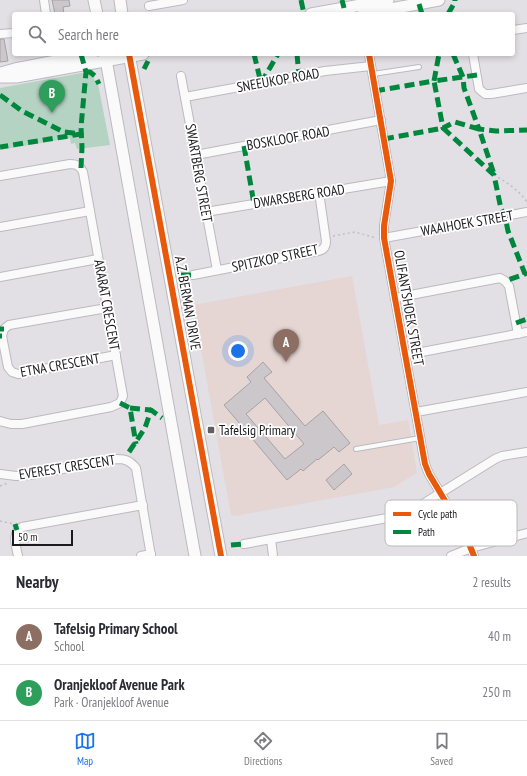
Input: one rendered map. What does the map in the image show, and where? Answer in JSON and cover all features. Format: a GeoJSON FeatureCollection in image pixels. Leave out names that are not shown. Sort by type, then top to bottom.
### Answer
{"type":"FeatureCollection","features":[{"type":"Feature","properties":{"kind":"street"},"geometry":{"type":"LineString","coordinates":[[44,0],[46,12]]}},
{"type":"Feature","properties":{"kind":"street"},"geometry":{"type":"LineString","coordinates":[[94,0],[97,12]]}},
{"type":"Feature","properties":{"kind":"street"},"geometry":{"type":"LineString","coordinates":[[120,0],[122,12]]}},
{"type":"Feature","properties":{"kind":"street"},"geometry":{"type":"LineString","coordinates":[[149,6],[166,1],[183,0]]}},
{"type":"Feature","properties":{"kind":"street"},"geometry":{"type":"LineString","coordinates":[[360,8],[388,0]]}},
{"type":"Feature","properties":{"kind":"street"},"geometry":{"type":"LineString","coordinates":[[327,12],[439,0]]}},
{"type":"Feature","properties":{"kind":"street"},"geometry":{"type":"LineString","coordinates":[[515,30],[527,28]]}},
{"type":"Feature","properties":{"kind":"street"},"geometry":{"type":"LineString","coordinates":[[0,34],[12,33]]}},
{"type":"Feature","properties":{"kind":"street"},"geometry":{"type":"LineString","coordinates":[[0,74],[15,69],[82,56]]}},
{"type":"Feature","properties":{"kind":"street"},"geometry":{"type":"LineString","coordinates":[[0,77],[16,77],[105,57],[118,56]]}},
{"type":"Feature","properties":{"kind":"street","name":"A.Z. BERMAN DRIVE"},"geometry":{"type":"LineString","coordinates":[[130,56],[221,556]]}},
{"type":"Feature","properties":{"kind":"street","name":"OLIFANTSHOEK STREET"},"geometry":{"type":"LineString","coordinates":[[369,56],[391,181],[381,238],[395,298],[425,464],[429,474],[445,500]]}},
{"type":"Feature","properties":{"kind":"street"},"geometry":{"type":"LineString","coordinates":[[473,56],[479,90],[485,94],[527,88]]}},
{"type":"Feature","properties":{"kind":"street"},"geometry":{"type":"LineString","coordinates":[[105,57],[195,556]]}},
{"type":"Feature","properties":{"kind":"street","name":"SNEEUKOP ROAD"},"geometry":{"type":"LineString","coordinates":[[185,97],[325,71],[372,70]]}},
{"type":"Feature","properties":{"kind":"street","name":"SWARTBERG STREET"},"geometry":{"type":"LineString","coordinates":[[181,76],[217,270]]}},
{"type":"Feature","properties":{"kind":"street","name":"BOSKLOOF ROAD"},"geometry":{"type":"LineString","coordinates":[[196,155],[381,120]]}},
{"type":"Feature","properties":{"kind":"street","name":"ARARAT CRESCENT"},"geometry":{"type":"LineString","coordinates":[[0,176],[74,164],[81,168],[83,172],[123,396],[120,403],[116,406],[22,424],[11,424],[0,421]]}},
{"type":"Feature","properties":{"kind":"street","name":"DWARSBERG ROAD"},"geometry":{"type":"LineString","coordinates":[[206,212],[391,181]]}},
{"type":"Feature","properties":{"kind":"street","name":"SPITZKOP STREET"},"geometry":{"type":"LineString","coordinates":[[193,275],[323,250],[326,243],[319,192]]}},
{"type":"Feature","properties":{"kind":"street"},"geometry":{"type":"LineString","coordinates":[[0,227],[90,211]]}},
{"type":"Feature","properties":{"kind":"street","name":"WAAIHOEK STREET"},"geometry":{"type":"LineString","coordinates":[[381,238],[527,212]]}},
{"type":"Feature","properties":{"kind":"street"},"geometry":{"type":"LineString","coordinates":[[0,276],[98,259]]}},
{"type":"Feature","properties":{"kind":"street"},"geometry":{"type":"LineString","coordinates":[[395,298],[500,278],[509,286],[518,334]]}},
{"type":"Feature","properties":{"kind":"street","name":"ETNA CRESCENT"},"geometry":{"type":"LineString","coordinates":[[107,308],[9,325],[4,329],[2,336],[8,367],[14,373],[18,374],[116,355]]}},
{"type":"Feature","properties":{"kind":"street"},"geometry":{"type":"LineString","coordinates":[[406,355],[527,332]]}},
{"type":"Feature","properties":{"kind":"street"},"geometry":{"type":"LineString","coordinates":[[416,412],[527,392]]}},
{"type":"Feature","properties":{"kind":"street"},"geometry":{"type":"LineString","coordinates":[[430,500],[494,459],[502,456],[527,452]]}},
{"type":"Feature","properties":{"kind":"street","name":"EVEREST CRESCENT"},"geometry":{"type":"LineString","coordinates":[[0,474],[16,476],[30,475],[118,458],[131,461],[136,468],[151,555]]}},
{"type":"Feature","properties":{"kind":"street"},"geometry":{"type":"LineString","coordinates":[[18,556],[14,536],[17,530],[22,527],[143,505]]}},
{"type":"Feature","properties":{"kind":"street"},"geometry":{"type":"LineString","coordinates":[[244,544],[385,518]]}},
{"type":"Feature","properties":{"kind":"street"},"geometry":{"type":"LineString","coordinates":[[517,536],[527,533]]}},
{"type":"Feature","properties":{"kind":"street"},"geometry":{"type":"LineString","coordinates":[[270,539],[274,556]]}},
{"type":"Feature","properties":{"kind":"street"},"geometry":{"type":"LineString","coordinates":[[452,556],[478,546]]}},
{"type":"Feature","properties":{"kind":"street","name":"OLIFANTSHOEK STREET"},"geometry":{"type":"LineString","coordinates":[[471,548],[474,556]]}},
{"type":"Feature","properties":{"kind":"street"},"geometry":{"type":"LineString","coordinates":[[141,556],[151,555]]}},
{"type":"Feature","properties":{"kind":"lane"},"geometry":{"type":"LineString","coordinates":[[372,70],[418,67]]}},
{"type":"Feature","properties":{"kind":"lane"},"geometry":{"type":"LineString","coordinates":[[356,448],[421,438]]}},
{"type":"Feature","properties":{"kind":"path"},"geometry":{"type":"LineString","coordinates":[[494,175],[524,198],[527,203]]}},
{"type":"Feature","properties":{"kind":"path"},"geometry":{"type":"LineString","coordinates":[[326,243],[333,236],[355,232],[381,238]]}},
{"type":"Feature","properties":{"kind":"path"},"geometry":{"type":"LineString","coordinates":[[0,521],[14,524]]}},
{"type":"Feature","properties":{"kind":"shaded area"},"geometry":{"type":"Polygon","coordinates":[[[352,276],[379,425],[408,420],[417,473],[394,487],[235,516],[231,515],[193,305],[352,276]]]}},
{"type":"Feature","properties":{"kind":"green space"},"geometry":{"type":"Polygon","coordinates":[[[82,73],[90,74],[98,84],[110,145],[77,149],[75,143],[71,144],[70,138],[0,150],[0,88],[82,73]]]}},
{"type":"Feature","properties":{"kind":"building"},"geometry":{"type":"Polygon","coordinates":[[[52,0],[69,0],[70,6],[63,7],[64,12],[55,12],[52,0]]]}},
{"type":"Feature","properties":{"kind":"building"},"geometry":{"type":"Polygon","coordinates":[[[0,39],[4,39],[8,61],[0,62],[0,39]]]}},
{"type":"Feature","properties":{"kind":"building"},"geometry":{"type":"Polygon","coordinates":[[[263,362],[272,372],[264,378],[305,426],[323,411],[350,443],[339,452],[334,447],[303,471],[301,469],[287,480],[224,405],[251,382],[247,377],[263,362]],[[265,398],[246,414],[285,459],[304,444],[265,398]]]}},
{"type":"Feature","properties":{"kind":"building"},"geometry":{"type":"Polygon","coordinates":[[[344,464],[352,474],[334,490],[326,480],[344,464]]]}},
{"type":"Feature","properties":{"kind":"marked path"},"geometry":{"type":"LineString","coordinates":[[301,0],[304,12]]}},
{"type":"Feature","properties":{"kind":"marked path"},"geometry":{"type":"LineString","coordinates":[[342,0],[344,8]]}},
{"type":"Feature","properties":{"kind":"marked path"},"geometry":{"type":"LineString","coordinates":[[449,12],[455,0]]}},
{"type":"Feature","properties":{"kind":"marked path"},"geometry":{"type":"LineString","coordinates":[[419,4],[421,12]]}},
{"type":"Feature","properties":{"kind":"marked path"},"geometry":{"type":"LineString","coordinates":[[81,168],[81,127],[86,72],[82,56]]}},
{"type":"Feature","properties":{"kind":"marked path"},"geometry":{"type":"LineString","coordinates":[[254,56],[261,83],[277,56]]}},
{"type":"Feature","properties":{"kind":"marked path"},"geometry":{"type":"LineString","coordinates":[[297,56],[299,76]]}},
{"type":"Feature","properties":{"kind":"marked path"},"geometry":{"type":"LineString","coordinates":[[375,91],[434,81],[439,56]]}},
{"type":"Feature","properties":{"kind":"marked path"},"geometry":{"type":"LineString","coordinates":[[454,56],[463,77],[464,88],[479,129],[496,131],[527,130]]}},
{"type":"Feature","properties":{"kind":"marked path"},"geometry":{"type":"LineString","coordinates":[[144,69],[148,61]]}},
{"type":"Feature","properties":{"kind":"marked path"},"geometry":{"type":"LineString","coordinates":[[86,72],[90,72],[95,76],[99,84]]}},
{"type":"Feature","properties":{"kind":"marked path"},"geometry":{"type":"LineString","coordinates":[[477,75],[434,81],[443,128],[455,122],[479,129],[494,174]]}},
{"type":"Feature","properties":{"kind":"marked path"},"geometry":{"type":"LineString","coordinates":[[0,95],[22,111],[64,132],[81,134],[0,147]]}},
{"type":"Feature","properties":{"kind":"marked path"},"geometry":{"type":"LineString","coordinates":[[384,139],[443,128],[494,175],[501,209],[505,216],[508,231],[525,274],[505,281]]}},
{"type":"Feature","properties":{"kind":"marked path"},"geometry":{"type":"LineString","coordinates":[[244,146],[254,204]]}},
{"type":"Feature","properties":{"kind":"marked path"},"geometry":{"type":"LineString","coordinates":[[181,275],[193,275]]}},
{"type":"Feature","properties":{"kind":"marked path"},"geometry":{"type":"LineString","coordinates":[[516,323],[527,319]]}},
{"type":"Feature","properties":{"kind":"marked path"},"geometry":{"type":"LineString","coordinates":[[120,403],[130,408],[136,444]]}},
{"type":"Feature","properties":{"kind":"marked path"},"geometry":{"type":"LineString","coordinates":[[130,408],[151,410]]}},
{"type":"Feature","properties":{"kind":"marked path"},"geometry":{"type":"LineString","coordinates":[[129,452],[145,428],[151,410],[162,418]]}},
{"type":"Feature","properties":{"kind":"marked path"},"geometry":{"type":"LineString","coordinates":[[15,524],[17,530]]}},
{"type":"Feature","properties":{"kind":"marked path"},"geometry":{"type":"LineString","coordinates":[[231,545],[244,544]]}},
{"type":"Feature","properties":{"kind":"cycle path"},"geometry":{"type":"LineString","coordinates":[[129,56],[221,556]]}},
{"type":"Feature","properties":{"kind":"cycle path"},"geometry":{"type":"LineString","coordinates":[[369,56],[391,181],[384,226],[384,238],[425,464],[429,474],[445,500]]}},
{"type":"Feature","properties":{"kind":"cycle path"},"geometry":{"type":"LineString","coordinates":[[470,546],[474,556]]}},
{"type":"Feature","properties":{"kind":"place","name":"Oranjekloof Avenue Park"},"geometry":{"type":"Point","coordinates":[52,113]}},
{"type":"Feature","properties":{"kind":"place","name":"Tafelsig Primary School"},"geometry":{"type":"Point","coordinates":[286,362]}},
{"type":"Feature","properties":{"kind":"place","name":"Tafelsig Primary"},"geometry":{"type":"Point","coordinates":[211,430]}}]}
